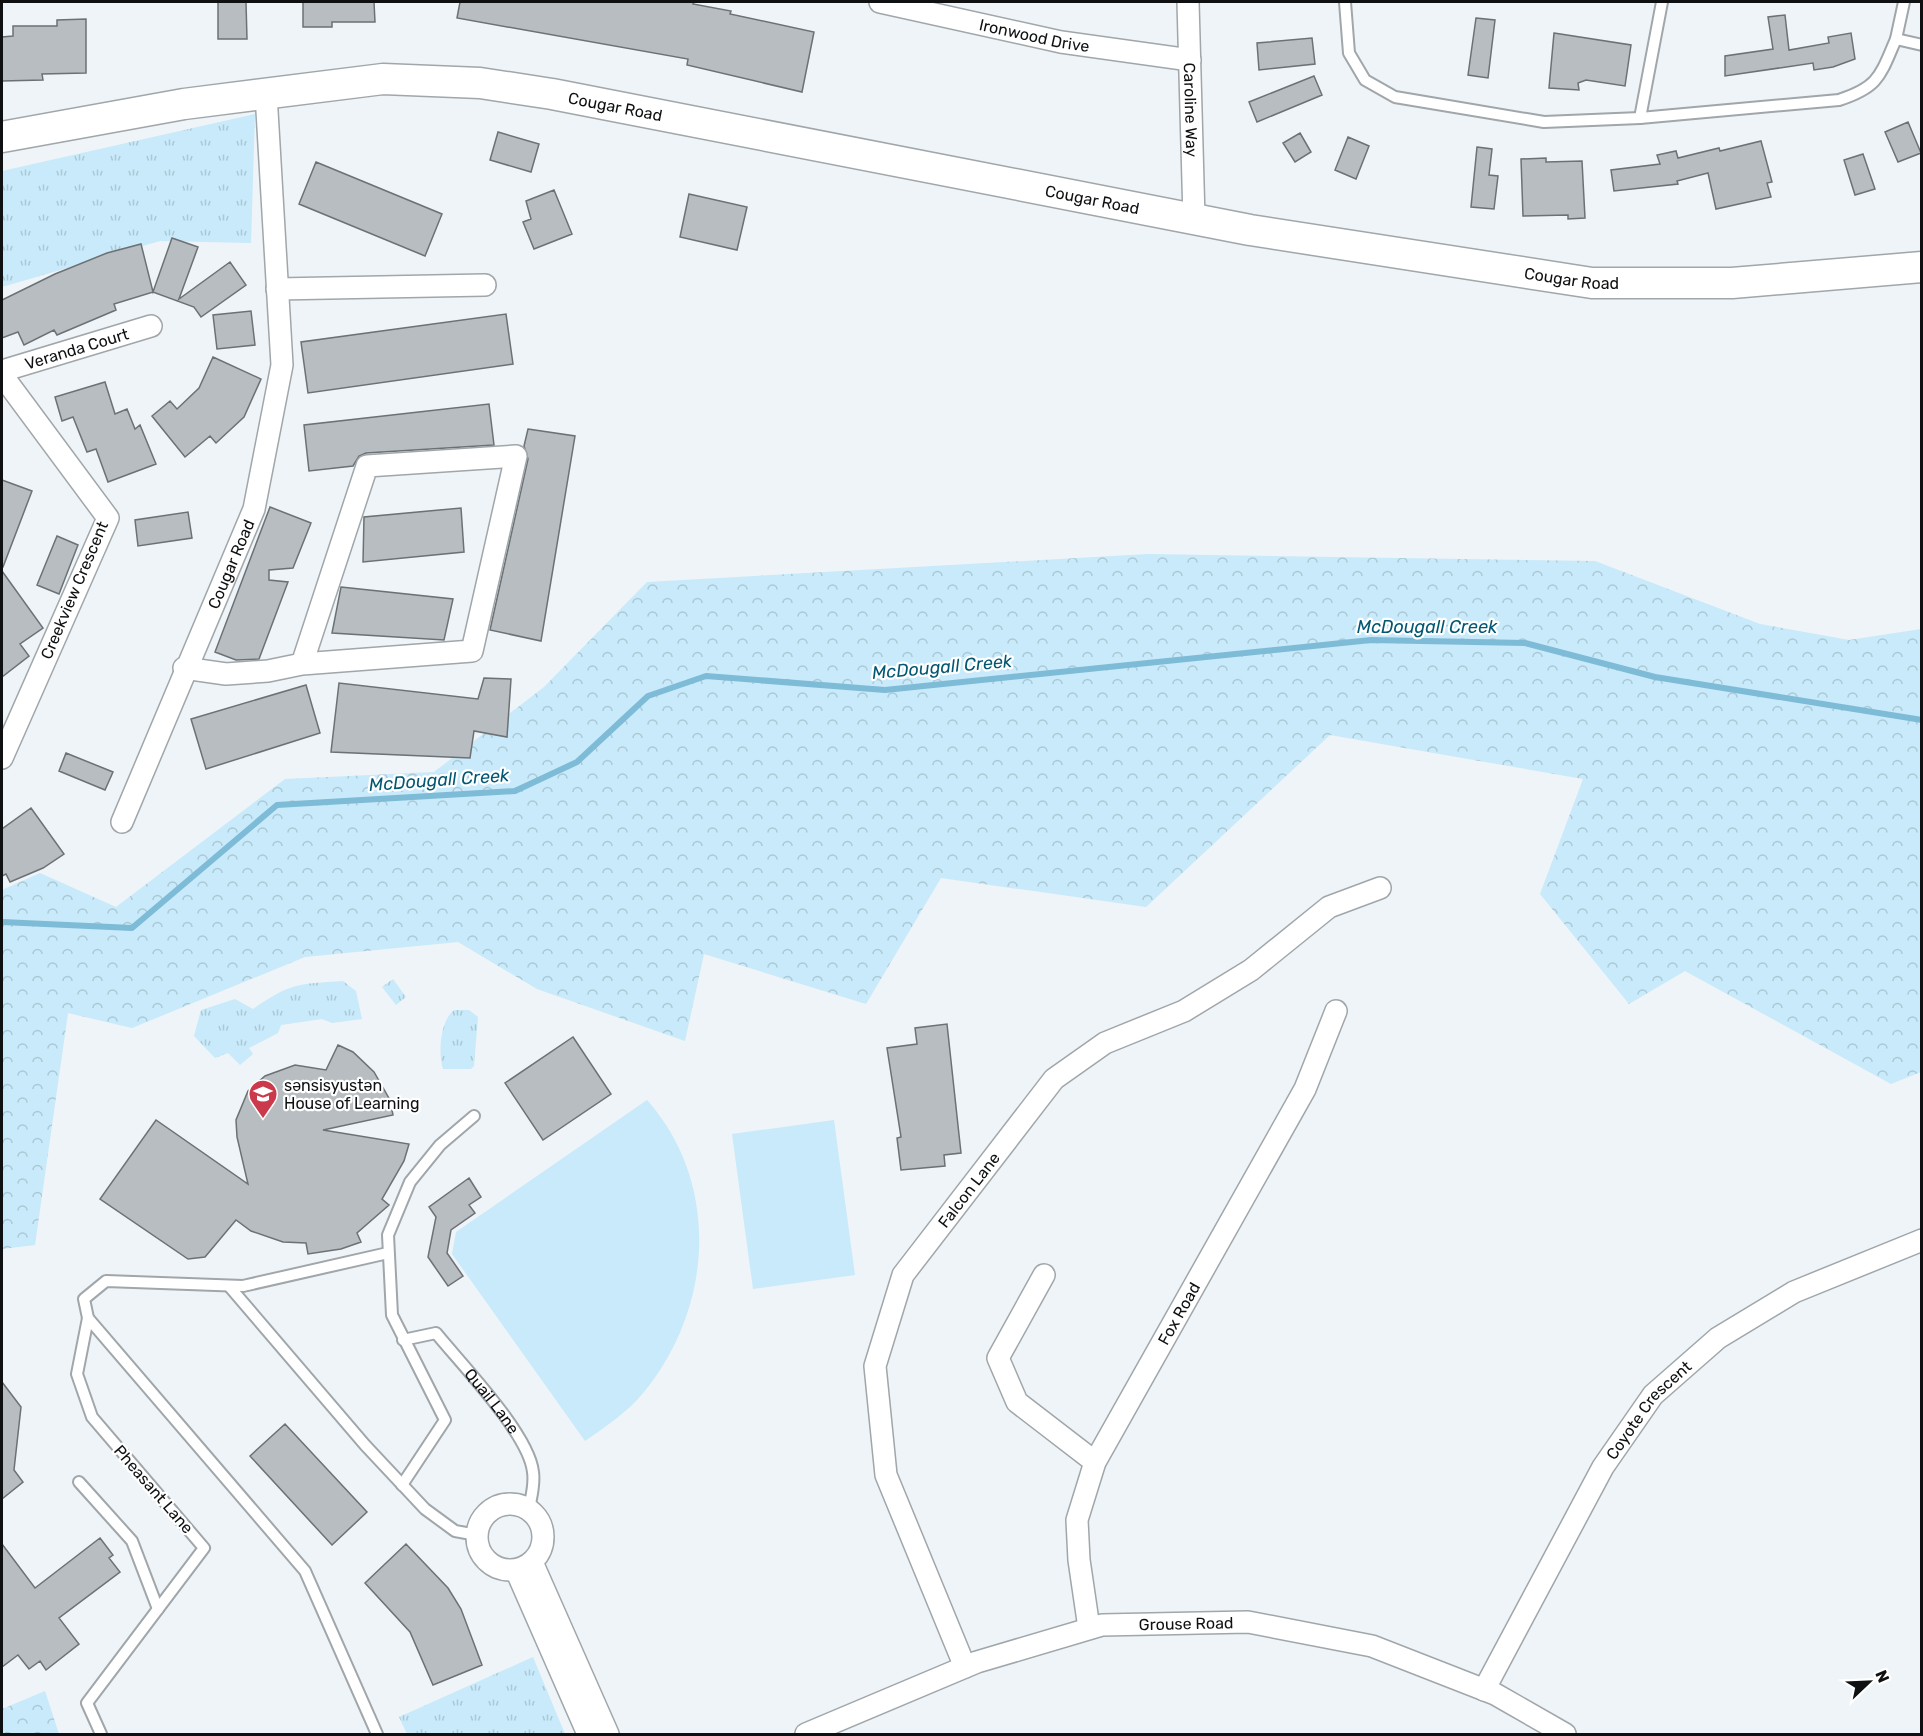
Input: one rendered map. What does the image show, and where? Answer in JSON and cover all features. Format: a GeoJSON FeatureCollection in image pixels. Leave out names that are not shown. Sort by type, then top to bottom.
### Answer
{"type":"FeatureCollection","features":[{"type":"Feature","properties":{"kind":"street","name":"Ironwood Drive"},"geometry":{"type":"LineString","coordinates":[[880,2],[1061,42],[1190,60]]}},
{"type":"Feature","properties":{"kind":"street","name":"Caroline Way"},"geometry":{"type":"LineString","coordinates":[[1188,2],[1194,219]]}},
{"type":"Feature","properties":{"kind":"street","name":"Cougar Road"},"geometry":{"type":"LineString","coordinates":[[2,137],[184,104],[383,79],[480,82],[1194,219],[1592,283],[1732,283],[1922,267]]}},
{"type":"Feature","properties":{"kind":"street","name":"Cougar Road"},"geometry":{"type":"LineString","coordinates":[[122,822],[184,668],[254,508],[282,365],[266,94]]}},
{"type":"Feature","properties":{"kind":"street"},"geometry":{"type":"LineString","coordinates":[[277,289],[485,285]]}},
{"type":"Feature","properties":{"kind":"street","name":"Veranda Court"},"geometry":{"type":"LineString","coordinates":[[2,373],[151,326]]}},
{"type":"Feature","properties":{"kind":"street","name":"Creekview Crescent"},"geometry":{"type":"LineString","coordinates":[[2,373],[108,518],[2,758]]}},
{"type":"Feature","properties":{"kind":"street"},"geometry":{"type":"LineString","coordinates":[[184,668],[226,674],[302,664],[472,651],[516,456],[368,466],[302,664]]}},
{"type":"Feature","properties":{"kind":"street","name":"Falcon Lane"},"geometry":{"type":"LineString","coordinates":[[965,1667],[886,1475],[875,1366],[903,1275],[1054,1079],[1105,1043],[1184,1011],[1251,970],[1329,907],[1380,888]]}},
{"type":"Feature","properties":{"kind":"street","name":"Fox Road"},"geometry":{"type":"LineString","coordinates":[[1089,1628],[1079,1560],[1077,1520],[1095,1462],[1305,1089],[1336,1011]]}},
{"type":"Feature","properties":{"kind":"street","name":"Coyote Crescent"},"geometry":{"type":"LineString","coordinates":[[1484,1690],[1603,1467],[1653,1395],[1718,1338],[1794,1292],[1920,1241]]}},
{"type":"Feature","properties":{"kind":"street"},"geometry":{"type":"LineString","coordinates":[[1044,1275],[999,1358],[1017,1402],[1095,1462]]}},
{"type":"Feature","properties":{"kind":"street"},"geometry":{"type":"LineString","coordinates":[[510,1503],[529,1509],[537,1516],[543,1535],[539,1554],[524,1566],[506,1570],[488,1562],[478,1545],[477,1535],[478,1526],[491,1509],[510,1503]]}},
{"type":"Feature","properties":{"kind":"street"},"geometry":{"type":"LineString","coordinates":[[524,1566],[588,1734]]}},
{"type":"Feature","properties":{"kind":"street"},"geometry":{"type":"LineString","coordinates":[[524,1566],[608,1734]]}},
{"type":"Feature","properties":{"kind":"street","name":"Grouse Road"},"geometry":{"type":"LineString","coordinates":[[806,1734],[965,1667],[1102,1624],[1248,1622],[1372,1646],[1484,1690],[1564,1734]]}},
{"type":"Feature","properties":{"kind":"lane"},"geometry":{"type":"LineString","coordinates":[[1345,2],[1349,53],[1365,80],[1395,97],[1544,122],[1640,118],[1839,100],[1863,92],[1879,78],[1896,39],[1904,2]]}},
{"type":"Feature","properties":{"kind":"lane"},"geometry":{"type":"LineString","coordinates":[[1640,118],[1662,2]]}},
{"type":"Feature","properties":{"kind":"lane"},"geometry":{"type":"LineString","coordinates":[[1896,39],[1922,45]]}},
{"type":"Feature","properties":{"kind":"lane"},"geometry":{"type":"LineString","coordinates":[[402,1485],[445,1420],[392,1315],[388,1235],[410,1182],[440,1145],[474,1116]]}},
{"type":"Feature","properties":{"kind":"lane"},"geometry":{"type":"LineString","coordinates":[[377,1734],[305,1571],[88,1318],[84,1299],[106,1281],[243,1286],[388,1253]]}},
{"type":"Feature","properties":{"kind":"lane"},"geometry":{"type":"LineString","coordinates":[[229,1286],[365,1445],[425,1509],[455,1531],[477,1535]]}},
{"type":"Feature","properties":{"kind":"lane","name":"Pheasant Lane"},"geometry":{"type":"LineString","coordinates":[[88,1318],[77,1374],[92,1417],[204,1548],[87,1703],[101,1734]]}},
{"type":"Feature","properties":{"kind":"lane","name":"Quail Lane"},"geometry":{"type":"LineString","coordinates":[[403,1340],[436,1333],[512,1424],[527,1452],[533,1472],[529,1509]]}},
{"type":"Feature","properties":{"kind":"lane"},"geometry":{"type":"LineString","coordinates":[[79,1482],[132,1541],[158,1609]]}},
{"type":"Feature","properties":{"kind":"green space"},"geometry":{"type":"Polygon","coordinates":[[[255,114],[251,243],[160,241],[2,287],[2,171],[255,114]]]}},
{"type":"Feature","properties":{"kind":"green space"},"geometry":{"type":"Polygon","coordinates":[[[1148,554],[1595,561],[1760,624],[1849,640],[1921,629],[1921,1072],[1891,1084],[1685,971],[1629,1004],[1540,894],[1583,779],[1330,735],[1146,907],[941,878],[866,1004],[704,954],[685,1041],[537,989],[458,942],[305,957],[132,1028],[68,1013],[35,1245],[2,1249],[2,890],[40,873],[116,907],[285,779],[434,772],[544,687],[647,582],[1148,554]]]}},
{"type":"Feature","properties":{"kind":"green space"},"geometry":{"type":"Polygon","coordinates":[[[393,979],[406,997],[396,1005],[382,987],[393,979]]]}},
{"type":"Feature","properties":{"kind":"green space"},"geometry":{"type":"Polygon","coordinates":[[[343,981],[356,991],[362,1019],[332,1023],[322,1019],[281,1025],[278,1033],[249,1048],[253,1054],[240,1065],[228,1053],[215,1058],[194,1036],[201,1010],[235,999],[253,1009],[295,986],[343,981]]]}},
{"type":"Feature","properties":{"kind":"green space"},"geometry":{"type":"Polygon","coordinates":[[[454,1010],[469,1010],[478,1017],[474,1066],[471,1069],[443,1069],[441,1038],[449,1015],[454,1010]]]}},
{"type":"Feature","properties":{"kind":"green space"},"geometry":{"type":"Polygon","coordinates":[[[647,1100],[671,1133],[687,1169],[697,1207],[699,1246],[695,1285],[684,1323],[667,1359],[644,1392],[624,1413],[585,1441],[452,1254],[456,1232],[647,1100]]]}},
{"type":"Feature","properties":{"kind":"green space"},"geometry":{"type":"Polygon","coordinates":[[[834,1120],[855,1275],[753,1289],[732,1134],[834,1120]]]}},
{"type":"Feature","properties":{"kind":"green space"},"geometry":{"type":"Polygon","coordinates":[[[533,1657],[565,1734],[407,1734],[399,1717],[533,1657]]]}},
{"type":"Feature","properties":{"kind":"green space"},"geometry":{"type":"Polygon","coordinates":[[[45,1691],[59,1734],[2,1734],[2,1709],[45,1691]]]}},
{"type":"Feature","properties":{"kind":"building"},"geometry":{"type":"Polygon","coordinates":[[[218,2],[246,2],[247,39],[218,39],[218,2]]]}},
{"type":"Feature","properties":{"kind":"building"},"geometry":{"type":"Polygon","coordinates":[[[303,2],[374,2],[375,22],[332,22],[332,27],[303,27],[303,2]]]}},
{"type":"Feature","properties":{"kind":"building"},"geometry":{"type":"Polygon","coordinates":[[[460,2],[694,2],[693,4],[731,11],[730,14],[814,32],[802,92],[687,65],[688,59],[457,18],[460,2]]]}},
{"type":"Feature","properties":{"kind":"building"},"geometry":{"type":"Polygon","coordinates":[[[1785,15],[1789,50],[1829,43],[1828,37],[1851,33],[1855,59],[1833,67],[1814,70],[1813,63],[1725,76],[1725,56],[1773,49],[1768,17],[1785,15]]]}},
{"type":"Feature","properties":{"kind":"building"},"geometry":{"type":"Polygon","coordinates":[[[1476,18],[1495,20],[1488,78],[1468,75],[1476,18]]]}},
{"type":"Feature","properties":{"kind":"building"},"geometry":{"type":"Polygon","coordinates":[[[86,19],[86,73],[42,74],[43,80],[2,81],[2,37],[13,36],[13,26],[57,26],[57,20],[86,19]]]}},
{"type":"Feature","properties":{"kind":"building"},"geometry":{"type":"Polygon","coordinates":[[[1554,33],[1631,45],[1625,86],[1586,80],[1578,83],[1579,90],[1549,88],[1554,33]]]}},
{"type":"Feature","properties":{"kind":"building"},"geometry":{"type":"Polygon","coordinates":[[[1312,38],[1315,64],[1259,70],[1257,43],[1312,38]]]}},
{"type":"Feature","properties":{"kind":"building"},"geometry":{"type":"Polygon","coordinates":[[[1314,76],[1322,95],[1257,122],[1249,102],[1314,76]]]}},
{"type":"Feature","properties":{"kind":"building"},"geometry":{"type":"Polygon","coordinates":[[[1908,122],[1921,153],[1898,162],[1885,132],[1908,122]]]}},
{"type":"Feature","properties":{"kind":"building"},"geometry":{"type":"Polygon","coordinates":[[[498,132],[539,144],[531,172],[490,160],[498,132]]]}},
{"type":"Feature","properties":{"kind":"building"},"geometry":{"type":"Polygon","coordinates":[[[1300,133],[1311,152],[1295,162],[1283,143],[1300,133]]]}},
{"type":"Feature","properties":{"kind":"building"},"geometry":{"type":"Polygon","coordinates":[[[1348,137],[1369,146],[1356,179],[1335,170],[1348,137]]]}},
{"type":"Feature","properties":{"kind":"building"},"geometry":{"type":"Polygon","coordinates":[[[1761,141],[1772,182],[1767,183],[1771,197],[1716,209],[1708,173],[1677,181],[1678,184],[1614,191],[1611,170],[1660,164],[1657,155],[1676,151],[1678,158],[1761,141]]]}},
{"type":"Feature","properties":{"kind":"building"},"geometry":{"type":"Polygon","coordinates":[[[1477,147],[1492,149],[1489,175],[1498,176],[1494,209],[1471,207],[1477,147]]]}},
{"type":"Feature","properties":{"kind":"building"},"geometry":{"type":"Polygon","coordinates":[[[1863,154],[1875,189],[1855,195],[1844,160],[1863,154]]]}},
{"type":"Feature","properties":{"kind":"building"},"geometry":{"type":"Polygon","coordinates":[[[1546,158],[1546,162],[1582,161],[1585,218],[1568,219],[1568,215],[1523,216],[1521,159],[1546,158]]]}},
{"type":"Feature","properties":{"kind":"building"},"geometry":{"type":"Polygon","coordinates":[[[316,162],[442,214],[425,256],[299,204],[316,162]]]}},
{"type":"Feature","properties":{"kind":"building"},"geometry":{"type":"Polygon","coordinates":[[[554,190],[572,234],[534,249],[523,222],[531,219],[526,201],[554,190]]]}},
{"type":"Feature","properties":{"kind":"building"},"geometry":{"type":"Polygon","coordinates":[[[689,194],[747,207],[737,250],[680,237],[689,194]]]}},
{"type":"Feature","properties":{"kind":"building"},"geometry":{"type":"Polygon","coordinates":[[[172,238],[198,247],[179,299],[230,262],[246,285],[201,317],[194,307],[153,292],[172,238]]]}},
{"type":"Feature","properties":{"kind":"building"},"geometry":{"type":"Polygon","coordinates":[[[141,244],[153,292],[114,304],[116,310],[57,335],[54,330],[24,345],[18,332],[2,338],[2,300],[55,274],[107,253],[141,244]]]}},
{"type":"Feature","properties":{"kind":"building"},"geometry":{"type":"Polygon","coordinates":[[[251,311],[255,345],[217,349],[213,315],[251,311]]]}},
{"type":"Feature","properties":{"kind":"building"},"geometry":{"type":"Polygon","coordinates":[[[506,314],[513,364],[308,393],[301,342],[506,314]]]}},
{"type":"Feature","properties":{"kind":"building"},"geometry":{"type":"Polygon","coordinates":[[[213,357],[261,379],[244,417],[216,443],[210,436],[185,457],[152,416],[170,401],[177,409],[199,388],[213,357]]]}},
{"type":"Feature","properties":{"kind":"building"},"geometry":{"type":"Polygon","coordinates":[[[105,382],[115,414],[127,409],[135,429],[140,425],[156,464],[108,482],[96,449],[87,452],[73,417],[62,421],[55,397],[105,382]]]}},
{"type":"Feature","properties":{"kind":"building"},"geometry":{"type":"Polygon","coordinates":[[[489,404],[494,445],[366,453],[359,456],[353,466],[309,471],[304,425],[489,404]]]}},
{"type":"Feature","properties":{"kind":"building"},"geometry":{"type":"Polygon","coordinates":[[[528,429],[575,436],[541,641],[490,630],[528,459],[524,446],[528,429]]]}},
{"type":"Feature","properties":{"kind":"building"},"geometry":{"type":"Polygon","coordinates":[[[2,480],[32,491],[3,567],[2,567],[2,480]]]}},
{"type":"Feature","properties":{"kind":"building"},"geometry":{"type":"Polygon","coordinates":[[[270,507],[311,523],[293,568],[269,570],[269,580],[288,582],[259,659],[236,660],[215,652],[270,507]]]}},
{"type":"Feature","properties":{"kind":"building"},"geometry":{"type":"Polygon","coordinates":[[[461,508],[464,552],[363,562],[364,517],[461,508]]]}},
{"type":"Feature","properties":{"kind":"building"},"geometry":{"type":"Polygon","coordinates":[[[188,512],[192,538],[138,546],[135,520],[188,512]]]}},
{"type":"Feature","properties":{"kind":"building"},"geometry":{"type":"Polygon","coordinates":[[[57,536],[78,545],[59,594],[37,585],[57,536]]]}},
{"type":"Feature","properties":{"kind":"building"},"geometry":{"type":"Polygon","coordinates":[[[2,571],[43,628],[20,644],[29,656],[2,677],[2,571]]]}},
{"type":"Feature","properties":{"kind":"building"},"geometry":{"type":"Polygon","coordinates":[[[341,587],[453,599],[444,640],[332,633],[341,587]]]}},
{"type":"Feature","properties":{"kind":"building"},"geometry":{"type":"Polygon","coordinates":[[[484,678],[511,679],[507,737],[474,731],[470,758],[331,752],[339,683],[478,699],[484,678]]]}},
{"type":"Feature","properties":{"kind":"building"},"geometry":{"type":"Polygon","coordinates":[[[306,685],[320,733],[206,769],[191,719],[306,685]]]}},
{"type":"Feature","properties":{"kind":"building"},"geometry":{"type":"Polygon","coordinates":[[[66,753],[113,772],[105,790],[59,771],[66,753]]]}},
{"type":"Feature","properties":{"kind":"building"},"geometry":{"type":"Polygon","coordinates":[[[31,808],[64,854],[43,868],[10,882],[6,874],[2,876],[2,829],[31,808]]]}},
{"type":"Feature","properties":{"kind":"building"},"geometry":{"type":"Polygon","coordinates":[[[947,1024],[961,1153],[944,1155],[945,1166],[901,1170],[897,1138],[901,1137],[887,1048],[917,1044],[915,1028],[947,1024]]]}},
{"type":"Feature","properties":{"kind":"building"},"geometry":{"type":"Polygon","coordinates":[[[573,1037],[611,1094],[543,1140],[505,1083],[573,1037]]]}},
{"type":"Feature","properties":{"kind":"building"},"geometry":{"type":"Polygon","coordinates":[[[338,1045],[353,1052],[374,1072],[390,1100],[393,1115],[323,1130],[409,1144],[404,1161],[382,1199],[389,1205],[357,1233],[361,1242],[341,1249],[308,1254],[306,1243],[283,1242],[251,1231],[236,1220],[205,1257],[188,1259],[100,1199],[156,1120],[248,1184],[237,1137],[236,1120],[248,1091],[265,1076],[295,1065],[326,1070],[338,1045]]]}},
{"type":"Feature","properties":{"kind":"building"},"geometry":{"type":"Polygon","coordinates":[[[469,1178],[481,1197],[469,1205],[475,1213],[451,1230],[447,1253],[463,1276],[448,1286],[428,1257],[436,1217],[429,1207],[469,1178]]]}},
{"type":"Feature","properties":{"kind":"building"},"geometry":{"type":"Polygon","coordinates":[[[2,1382],[21,1407],[14,1470],[23,1482],[2,1499],[2,1382]]]}},
{"type":"Feature","properties":{"kind":"building"},"geometry":{"type":"Polygon","coordinates":[[[285,1424],[367,1512],[332,1545],[250,1456],[285,1424]]]}},
{"type":"Feature","properties":{"kind":"building"},"geometry":{"type":"Polygon","coordinates":[[[100,1538],[113,1555],[109,1558],[120,1572],[59,1618],[79,1644],[46,1670],[40,1661],[29,1669],[18,1655],[2,1667],[2,1544],[35,1588],[100,1538]]]}},
{"type":"Feature","properties":{"kind":"building"},"geometry":{"type":"Polygon","coordinates":[[[406,1544],[448,1588],[461,1609],[482,1665],[433,1685],[410,1632],[365,1583],[406,1544]]]}},
{"type":"Feature","properties":{"kind":"waterway","name":"McDougall Creek"},"geometry":{"type":"LineString","coordinates":[[2,922],[132,928],[277,805],[515,791],[577,762],[648,696],[706,676],[885,690],[1371,640],[1525,643],[1655,677],[1922,720]]}},
{"type":"Feature","properties":{"kind":"place","name":"sənsisyustən House of Learning"},"geometry":{"type":"Point","coordinates":[263,1120]}}]}
